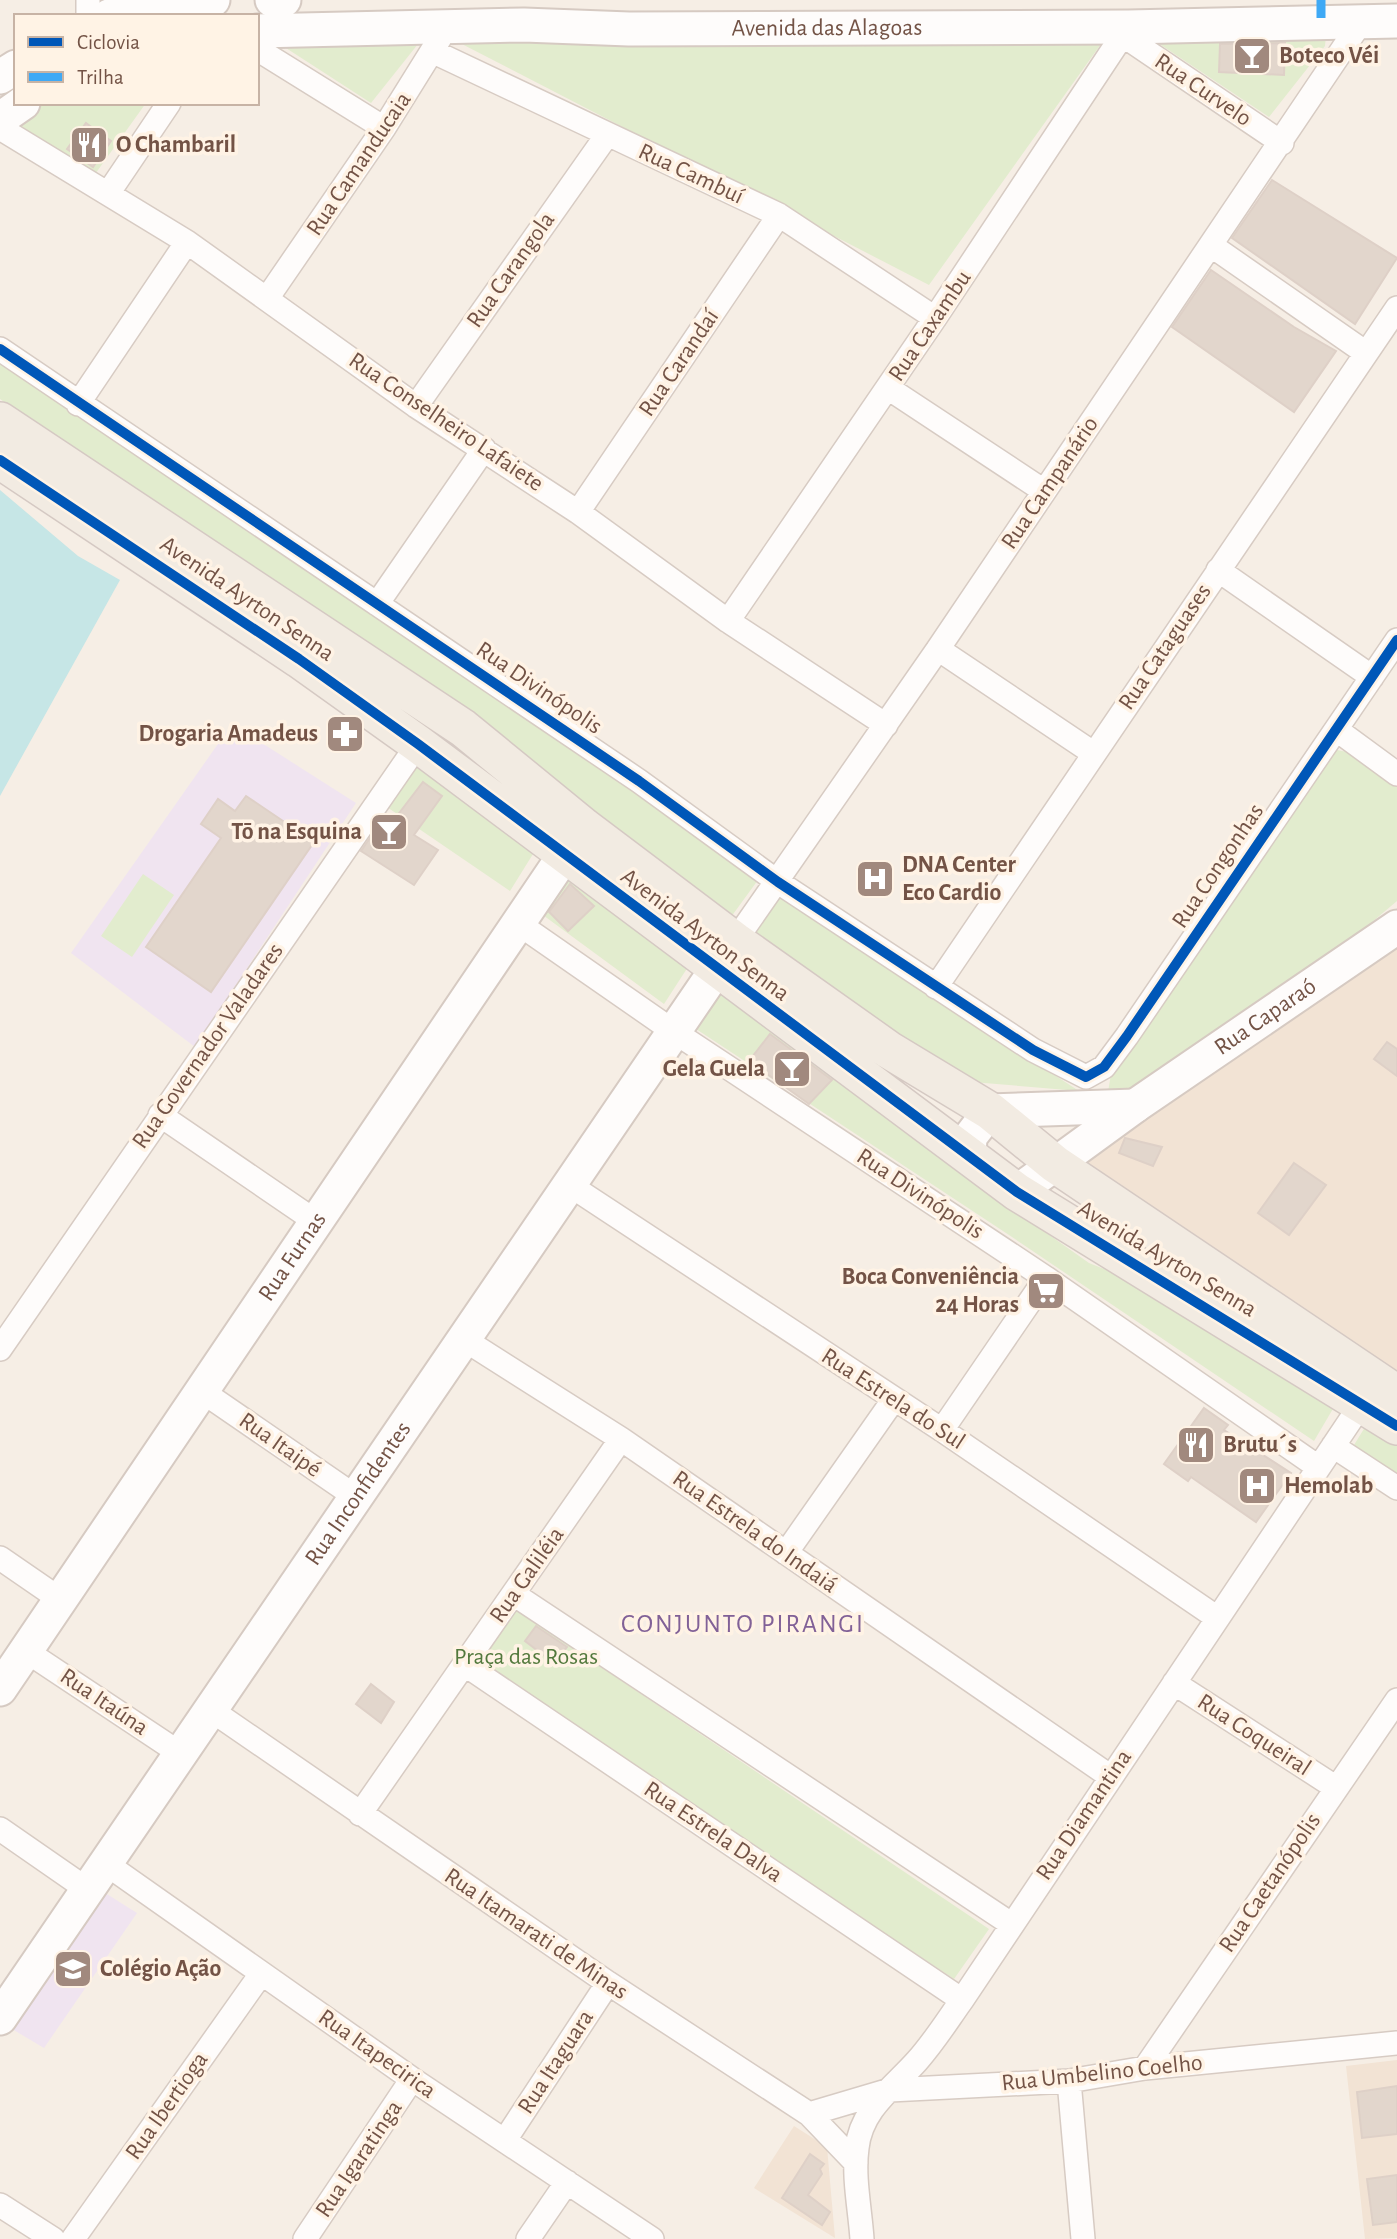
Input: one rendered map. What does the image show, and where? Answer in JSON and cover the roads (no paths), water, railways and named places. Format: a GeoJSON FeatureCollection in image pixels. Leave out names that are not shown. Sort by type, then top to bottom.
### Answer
{"type":"FeatureCollection","features":[{"type":"Feature","properties":{"kind":"main road","name":"Avenida Ayrton Senna"},"geometry":{"type":"LineString","coordinates":[[0,421],[463,728],[574,841]]}},
{"type":"Feature","properties":{"kind":"main road","name":"Avenida Ayrton Senna"},"geometry":{"type":"LineString","coordinates":[[0,460],[299,659],[418,744],[574,841],[725,955],[969,1157],[1017,1192],[1397,1426]]}},
{"type":"Feature","properties":{"kind":"main road","name":"Avenida Ayrton Senna"},"geometry":{"type":"LineString","coordinates":[[725,955],[990,1111],[1055,1164],[1397,1394]]}},
{"type":"Feature","properties":{"kind":"street"},"geometry":{"type":"LineString","coordinates":[[116,14],[134,9],[213,0]]}},
{"type":"Feature","properties":{"kind":"street"},"geometry":{"type":"LineString","coordinates":[[272,0],[284,0]]}},
{"type":"Feature","properties":{"kind":"street","name":"Avenida das Alagoas"},"geometry":{"type":"LineString","coordinates":[[259,31],[439,39],[1126,32],[1186,12],[1385,24]]}},
{"type":"Feature","properties":{"kind":"street","name":"Rua Campanário"},"geometry":{"type":"LineString","coordinates":[[725,955],[886,725],[1282,143],[1385,24]]}},
{"type":"Feature","properties":{"kind":"street","name":"Rua Curvelo"},"geometry":{"type":"LineString","coordinates":[[1126,32],[1282,143]]}},
{"type":"Feature","properties":{"kind":"street","name":"Rua Caxambu"},"geometry":{"type":"LineString","coordinates":[[728,621],[888,388],[1126,32]]}},
{"type":"Feature","properties":{"kind":"street","name":"Rua Camanducaia"},"geometry":{"type":"LineString","coordinates":[[268,297],[384,128],[439,39]]}},
{"type":"Feature","properties":{"kind":"street","name":"Rua Cambuí"},"geometry":{"type":"LineString","coordinates":[[439,39],[607,135],[779,215],[935,318]]}},
{"type":"Feature","properties":{"kind":"street"},"geometry":{"type":"LineString","coordinates":[[259,51],[384,128]]}},
{"type":"Feature","properties":{"kind":"street"},"geometry":{"type":"LineString","coordinates":[[0,119],[20,105]]}},
{"type":"Feature","properties":{"kind":"street"},"geometry":{"type":"LineString","coordinates":[[109,192],[168,105]]}},
{"type":"Feature","properties":{"kind":"street","name":"Rua Conselheiro Lafaiete"},"geometry":{"type":"LineString","coordinates":[[0,128],[187,242],[268,297],[416,406],[578,512],[728,621],[886,725]]}},
{"type":"Feature","properties":{"kind":"street","name":"Rua Carangola"},"geometry":{"type":"LineString","coordinates":[[416,406],[607,135]]}},
{"type":"Feature","properties":{"kind":"street","name":"Rua Carandaí"},"geometry":{"type":"LineString","coordinates":[[578,512],[779,215]]}},
{"type":"Feature","properties":{"kind":"street"},"geometry":{"type":"LineString","coordinates":[[78,404],[187,242]]}},
{"type":"Feature","properties":{"kind":"street"},"geometry":{"type":"LineString","coordinates":[[1212,246],[1366,353]]}},
{"type":"Feature","properties":{"kind":"street","name":"Rua Cataguases"},"geometry":{"type":"LineString","coordinates":[[936,987],[1397,308]]}},
{"type":"Feature","properties":{"kind":"street","name":"Rua Divinópolis"},"geometry":{"type":"LineString","coordinates":[[0,349],[639,781],[778,882],[1054,1062]]}},
{"type":"Feature","properties":{"kind":"street"},"geometry":{"type":"LineString","coordinates":[[888,388],[1044,491]]}},
{"type":"Feature","properties":{"kind":"street"},"geometry":{"type":"LineString","coordinates":[[377,604],[484,449]]}},
{"type":"Feature","properties":{"kind":"street"},"geometry":{"type":"LineString","coordinates":[[1218,570],[1372,677]]}},
{"type":"Feature","properties":{"kind":"street","name":"Rua Congonhas"},"geometry":{"type":"LineString","coordinates":[[1054,1062],[1086,1077],[1095,1075],[1104,1067],[1397,640]]}},
{"type":"Feature","properties":{"kind":"street"},"geometry":{"type":"LineString","coordinates":[[938,649],[1093,753]]}},
{"type":"Feature","properties":{"kind":"street"},"geometry":{"type":"LineString","coordinates":[[1337,730],[1397,774]]}},
{"type":"Feature","properties":{"kind":"street","name":"Rua Governador Valadares"},"geometry":{"type":"LineString","coordinates":[[0,1349],[418,744]]}},
{"type":"Feature","properties":{"kind":"street","name":"Rua Furnas"},"geometry":{"type":"LineString","coordinates":[[0,1689],[318,1223],[574,841]]}},
{"type":"Feature","properties":{"kind":"street","name":"Rua Divinópolis"},"geometry":{"type":"LineString","coordinates":[[519,924],[673,1031],[1046,1278],[1318,1467]]}},
{"type":"Feature","properties":{"kind":"street","name":"Rua Caparaó"},"geometry":{"type":"LineString","coordinates":[[1017,1192],[1135,1106],[1397,927]]}},
{"type":"Feature","properties":{"kind":"street","name":"Rua Inconfidentes"},"geometry":{"type":"LineString","coordinates":[[0,2018],[465,1340],[725,955]]}},
{"type":"Feature","properties":{"kind":"street"},"geometry":{"type":"LineString","coordinates":[[969,1157],[970,1137],[990,1111],[1135,1106]]}},
{"type":"Feature","properties":{"kind":"street"},"geometry":{"type":"LineString","coordinates":[[160,1115],[318,1223]]}},
{"type":"Feature","properties":{"kind":"street","name":"Rua Estrela do Sul"},"geometry":{"type":"LineString","coordinates":[[568,1184],[943,1430],[1216,1617]]}},
{"type":"Feature","properties":{"kind":"street"},"geometry":{"type":"LineString","coordinates":[[943,1430],[1046,1278]]}},
{"type":"Feature","properties":{"kind":"street","name":"Rua Estrela do Indaiá"},"geometry":{"type":"LineString","coordinates":[[465,1340],[621,1439],[1111,1777]]}},
{"type":"Feature","properties":{"kind":"street","name":"Rua Itaipé"},"geometry":{"type":"LineString","coordinates":[[203,1392],[356,1497]]}},
{"type":"Feature","properties":{"kind":"street"},"geometry":{"type":"LineString","coordinates":[[786,1553],[894,1399]]}},
{"type":"Feature","properties":{"kind":"street","name":"Rua Diamantina"},"geometry":{"type":"LineString","coordinates":[[862,2239],[856,2163],[857,2147],[865,2120],[879,2099],[931,2045],[1362,1403]]}},
{"type":"Feature","properties":{"kind":"street","name":"Rua Galiléia"},"geometry":{"type":"LineString","coordinates":[[360,1814],[515,1595],[621,1439]]}},
{"type":"Feature","properties":{"kind":"street"},"geometry":{"type":"LineString","coordinates":[[1333,1446],[1397,1488]]}},
{"type":"Feature","properties":{"kind":"street"},"geometry":{"type":"LineString","coordinates":[[0,1559],[61,1600]]}},
{"type":"Feature","properties":{"kind":"street"},"geometry":{"type":"LineString","coordinates":[[515,1595],[1011,1924]]}},
{"type":"Feature","properties":{"kind":"street","name":"Rua Itaúna"},"geometry":{"type":"LineString","coordinates":[[26,1651],[181,1754]]}},
{"type":"Feature","properties":{"kind":"street","name":"Rua Estrela Dalva"},"geometry":{"type":"LineString","coordinates":[[464,1664],[962,2000]]}},
{"type":"Feature","properties":{"kind":"street","name":"Rua Coqueiral"},"geometry":{"type":"LineString","coordinates":[[1174,1683],[1335,1787]]}},
{"type":"Feature","properties":{"kind":"street","name":"Rua Caetanópolis"},"geometry":{"type":"LineString","coordinates":[[1145,2068],[1397,1700]]}},
{"type":"Feature","properties":{"kind":"street","name":"Rua Itamarati de Minas"},"geometry":{"type":"LineString","coordinates":[[211,1710],[608,1983],[809,2114],[856,2163]]}},
{"type":"Feature","properties":{"kind":"street","name":"Rua Itapecirica"},"geometry":{"type":"LineString","coordinates":[[0,1829],[96,1876],[261,1974],[412,2079],[652,2239]]}},
{"type":"Feature","properties":{"kind":"street","name":"Rua Ibertioga"},"geometry":{"type":"LineString","coordinates":[[73,2239],[261,1974]]}},
{"type":"Feature","properties":{"kind":"street","name":"Rua Itaguara"},"geometry":{"type":"LineString","coordinates":[[505,2140],[608,1983]]}},
{"type":"Feature","properties":{"kind":"street","name":"Rua Umbelino Coelho"},"geometry":{"type":"LineString","coordinates":[[809,2114],[890,2090],[1069,2081],[1145,2068],[1394,2039]]}},
{"type":"Feature","properties":{"kind":"street","name":"Rua Igaratinga"},"geometry":{"type":"LineString","coordinates":[[305,2239],[412,2079]]}},
{"type":"Feature","properties":{"kind":"street"},"geometry":{"type":"LineString","coordinates":[[1069,2081],[1083,2239]]}},
{"type":"Feature","properties":{"kind":"street"},"geometry":{"type":"LineString","coordinates":[[528,2239],[567,2182]]}},
{"type":"Feature","properties":{"kind":"street"},"geometry":{"type":"LineString","coordinates":[[0,2205],[53,2239]]}},
{"type":"Feature","properties":{"kind":"water"},"geometry":{"type":"Polygon","coordinates":[[[0,490],[78,556],[120,580],[0,796],[0,490]]]}},
{"type":"Feature","properties":{"kind":"place","name":"Boteco Véi"},"geometry":{"type":"Point","coordinates":[1252,56]}},
{"type":"Feature","properties":{"kind":"place","name":"O Chambaril"},"geometry":{"type":"Point","coordinates":[89,145]}},
{"type":"Feature","properties":{"kind":"place","name":"Drogaria Amadeus"},"geometry":{"type":"Point","coordinates":[345,734]}},
{"type":"Feature","properties":{"kind":"place","name":"Tō na Esquina"},"geometry":{"type":"Point","coordinates":[389,832]}},
{"type":"Feature","properties":{"kind":"place","name":"DNA Center Eco Cardio"},"geometry":{"type":"Point","coordinates":[875,879]}},
{"type":"Feature","properties":{"kind":"place","name":"Gela Guela"},"geometry":{"type":"Point","coordinates":[792,1069]}},
{"type":"Feature","properties":{"kind":"place","name":"Boca Conveniência 24 Horas"},"geometry":{"type":"Point","coordinates":[1046,1291]}},
{"type":"Feature","properties":{"kind":"place","name":"Brutu´s"},"geometry":{"type":"Point","coordinates":[1196,1445]}},
{"type":"Feature","properties":{"kind":"place","name":"Hemolab"},"geometry":{"type":"Point","coordinates":[1257,1486]}},
{"type":"Feature","properties":{"kind":"place","name":"Colégio Ação"},"geometry":{"type":"Point","coordinates":[73,1969]}},
{"type":"Feature","properties":{"kind":"district","name":"CONJUNTO PIRANGI"},"geometry":{"type":"Point","coordinates":[743,1624]}},
{"type":"Feature","properties":{"kind":"park label","name":"Praça das Rosas"},"geometry":{"type":"Point","coordinates":[526,1657]}}]}
